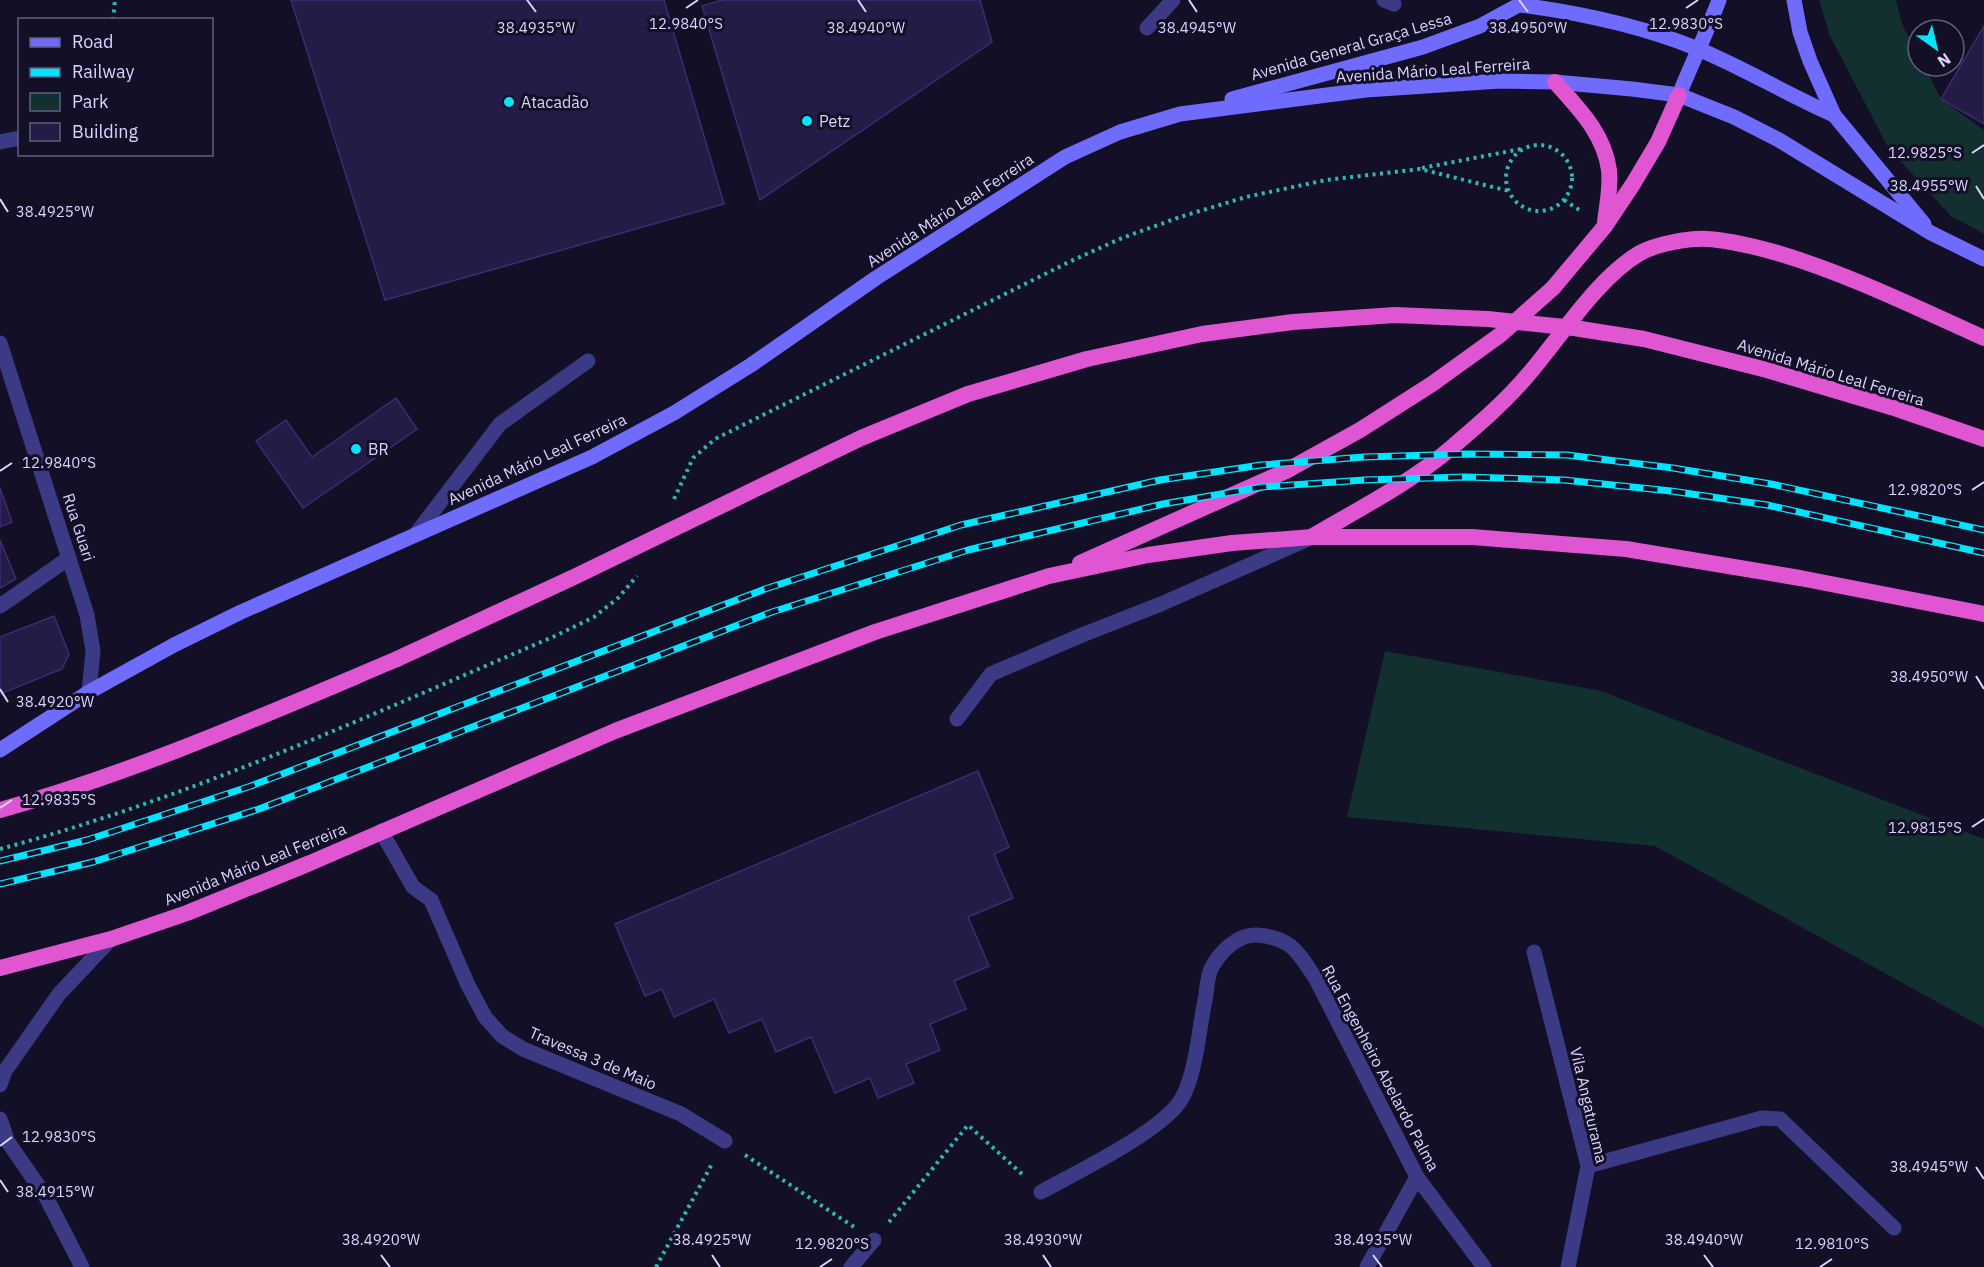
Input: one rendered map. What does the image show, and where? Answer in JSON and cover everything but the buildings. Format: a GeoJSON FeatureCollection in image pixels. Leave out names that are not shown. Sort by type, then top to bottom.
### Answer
{"type":"FeatureCollection","features":[{"type":"Feature","properties":{"kind":"highway"},"geometry":{"type":"LineString","coordinates":[[1555,82],[1593,125],[1604,149],[1609,170],[1605,226]]}},
{"type":"Feature","properties":{"kind":"highway"},"geometry":{"type":"LineString","coordinates":[[1049,576],[1286,471],[1360,430],[1432,384],[1500,335],[1554,288],[1605,226],[1653,151],[1679,95]]}},
{"type":"Feature","properties":{"kind":"highway"},"geometry":{"type":"LineString","coordinates":[[1312,537],[1402,483],[1449,450],[1525,380],[1587,302],[1615,272],[1641,252],[1673,242],[1706,239],[1750,245],[1791,257],[1824,268],[1984,338]]}},
{"type":"Feature","properties":{"kind":"highway","name":"Avenida Mário Leal Ferreira"},"geometry":{"type":"LineString","coordinates":[[0,810],[148,761],[398,659],[574,577],[861,438],[957,399],[1087,359],[1202,334],[1293,322],[1395,315],[1488,319],[1574,328],[1644,339],[1767,370],[1891,407],[1984,440]]}},
{"type":"Feature","properties":{"kind":"highway","name":"Avenida Mário Leal Ferreira"},"geometry":{"type":"LineString","coordinates":[[0,968],[111,939],[227,898],[615,731],[875,632],[1049,576],[1148,555],[1232,543],[1312,537],[1472,537],[1626,549],[1800,578],[1984,614]]}},
{"type":"Feature","properties":{"kind":"main road"},"geometry":{"type":"LineString","coordinates":[[1679,95],[1719,0]]}},
{"type":"Feature","properties":{"kind":"main road"},"geometry":{"type":"LineString","coordinates":[[1794,0],[1800,32],[1834,116],[1931,233]]}},
{"type":"Feature","properties":{"kind":"main road"},"geometry":{"type":"LineString","coordinates":[[1524,2],[1641,30],[1698,49],[1834,116]]}},
{"type":"Feature","properties":{"kind":"main road","name":"Avenida General Graça Lessa"},"geometry":{"type":"LineString","coordinates":[[1180,114],[1423,47],[1480,26],[1524,2]]}},
{"type":"Feature","properties":{"kind":"main road","name":"Avenida Mário Leal Ferreira"},"geometry":{"type":"LineString","coordinates":[[0,750],[89,692],[174,645],[241,612],[592,457],[674,413],[751,365],[895,266],[1065,157],[1120,132],[1180,114],[1366,90],[1500,81],[1555,82],[1632,88],[1679,95],[1734,117],[1779,140],[1931,233],[1984,259]]}},
{"type":"Feature","properties":{"kind":"street"},"geometry":{"type":"LineString","coordinates":[[1147,28],[1173,0]]}},
{"type":"Feature","properties":{"kind":"street"},"geometry":{"type":"LineString","coordinates":[[0,142],[18,138]]}},
{"type":"Feature","properties":{"kind":"street","name":"Rua Guari"},"geometry":{"type":"LineString","coordinates":[[0,343],[87,615],[93,651],[89,692]]}},
{"type":"Feature","properties":{"kind":"street"},"geometry":{"type":"LineString","coordinates":[[415,535],[500,424],[588,361]]}},
{"type":"Feature","properties":{"kind":"street"},"geometry":{"type":"LineString","coordinates":[[957,719],[991,674],[1161,604],[1312,537]]}},
{"type":"Feature","properties":{"kind":"street"},"geometry":{"type":"LineString","coordinates":[[0,606],[69,558]]}},
{"type":"Feature","properties":{"kind":"street","name":"Travessa 3 de Maio"},"geometry":{"type":"LineString","coordinates":[[381,831],[413,887],[431,900],[468,985],[485,1017],[502,1036],[523,1050],[681,1114],[725,1141]]}},
{"type":"Feature","properties":{"kind":"street","name":"Rua Engenheiro Abelardo Palma"},"geometry":{"type":"LineString","coordinates":[[1041,1192],[1144,1133],[1163,1118],[1181,1099],[1193,1065],[1210,971],[1218,956],[1232,943],[1252,935],[1273,937],[1287,942],[1300,956],[1326,999],[1417,1177],[1484,1267]]}},
{"type":"Feature","properties":{"kind":"street"},"geometry":{"type":"LineString","coordinates":[[2,1076],[59,994],[111,939]]}},
{"type":"Feature","properties":{"kind":"street","name":"Vila Angaturama"},"geometry":{"type":"LineString","coordinates":[[1534,952],[1588,1166],[1568,1267]]}},
{"type":"Feature","properties":{"kind":"street"},"geometry":{"type":"LineString","coordinates":[[1588,1166],[1762,1118],[1780,1119],[1894,1228]]}},
{"type":"Feature","properties":{"kind":"street"},"geometry":{"type":"LineString","coordinates":[[0,1119],[4,1144],[46,1197],[82,1267]]}},
{"type":"Feature","properties":{"kind":"street"},"geometry":{"type":"LineString","coordinates":[[1367,1267],[1417,1177]]}},
{"type":"Feature","properties":{"kind":"street"},"geometry":{"type":"LineString","coordinates":[[851,1267],[874,1240]]}},
{"type":"Feature","properties":{"kind":"path"},"geometry":{"type":"LineString","coordinates":[[113,18],[115,0]]}},
{"type":"Feature","properties":{"kind":"path"},"geometry":{"type":"LineString","coordinates":[[1420,169],[1528,147],[1538,145],[1549,146],[1566,159],[1571,169],[1572,180],[1569,191],[1564,200],[1555,207],[1534,211],[1515,201],[1509,191],[1506,181],[1511,160],[1518,152],[1528,147]]}},
{"type":"Feature","properties":{"kind":"path"},"geometry":{"type":"LineString","coordinates":[[656,1267],[725,1141],[874,1240],[968,1125],[1041,1192]]}},
{"type":"Feature","properties":{"kind":"green space"},"geometry":{"type":"Polygon","coordinates":[[[1819,0],[1896,0],[1906,32],[1906,78],[1930,78],[1941,99],[1984,130],[1984,234],[1951,216],[1889,149],[1830,36],[1819,0]]]}},
{"type":"Feature","properties":{"kind":"green space"},"geometry":{"type":"Polygon","coordinates":[[[1385,651],[1601,691],[1984,839],[1984,1028],[1655,846],[1347,817],[1385,651]]]}},
{"type":"Feature","properties":{"kind":"railway"},"geometry":{"type":"LineString","coordinates":[[0,861],[87,840],[251,786],[765,589],[961,525],[1160,480],[1261,465],[1364,457],[1467,454],[1567,455],[1673,468],[1771,484],[1984,530]]}},
{"type":"Feature","properties":{"kind":"railway"},"geometry":{"type":"LineString","coordinates":[[0,884],[93,862],[259,809],[772,612],[968,550],[1163,504],[1262,487],[1364,480],[1465,477],[1564,480],[1671,491],[1767,505],[1984,553]]}},
{"type":"Feature","properties":{"kind":"place","name":"Atacadão"},"geometry":{"type":"Point","coordinates":[509,102]}},
{"type":"Feature","properties":{"kind":"place","name":"Petz"},"geometry":{"type":"Point","coordinates":[807,121]}},
{"type":"Feature","properties":{"kind":"place","name":"BR"},"geometry":{"type":"Point","coordinates":[356,449]}}]}
